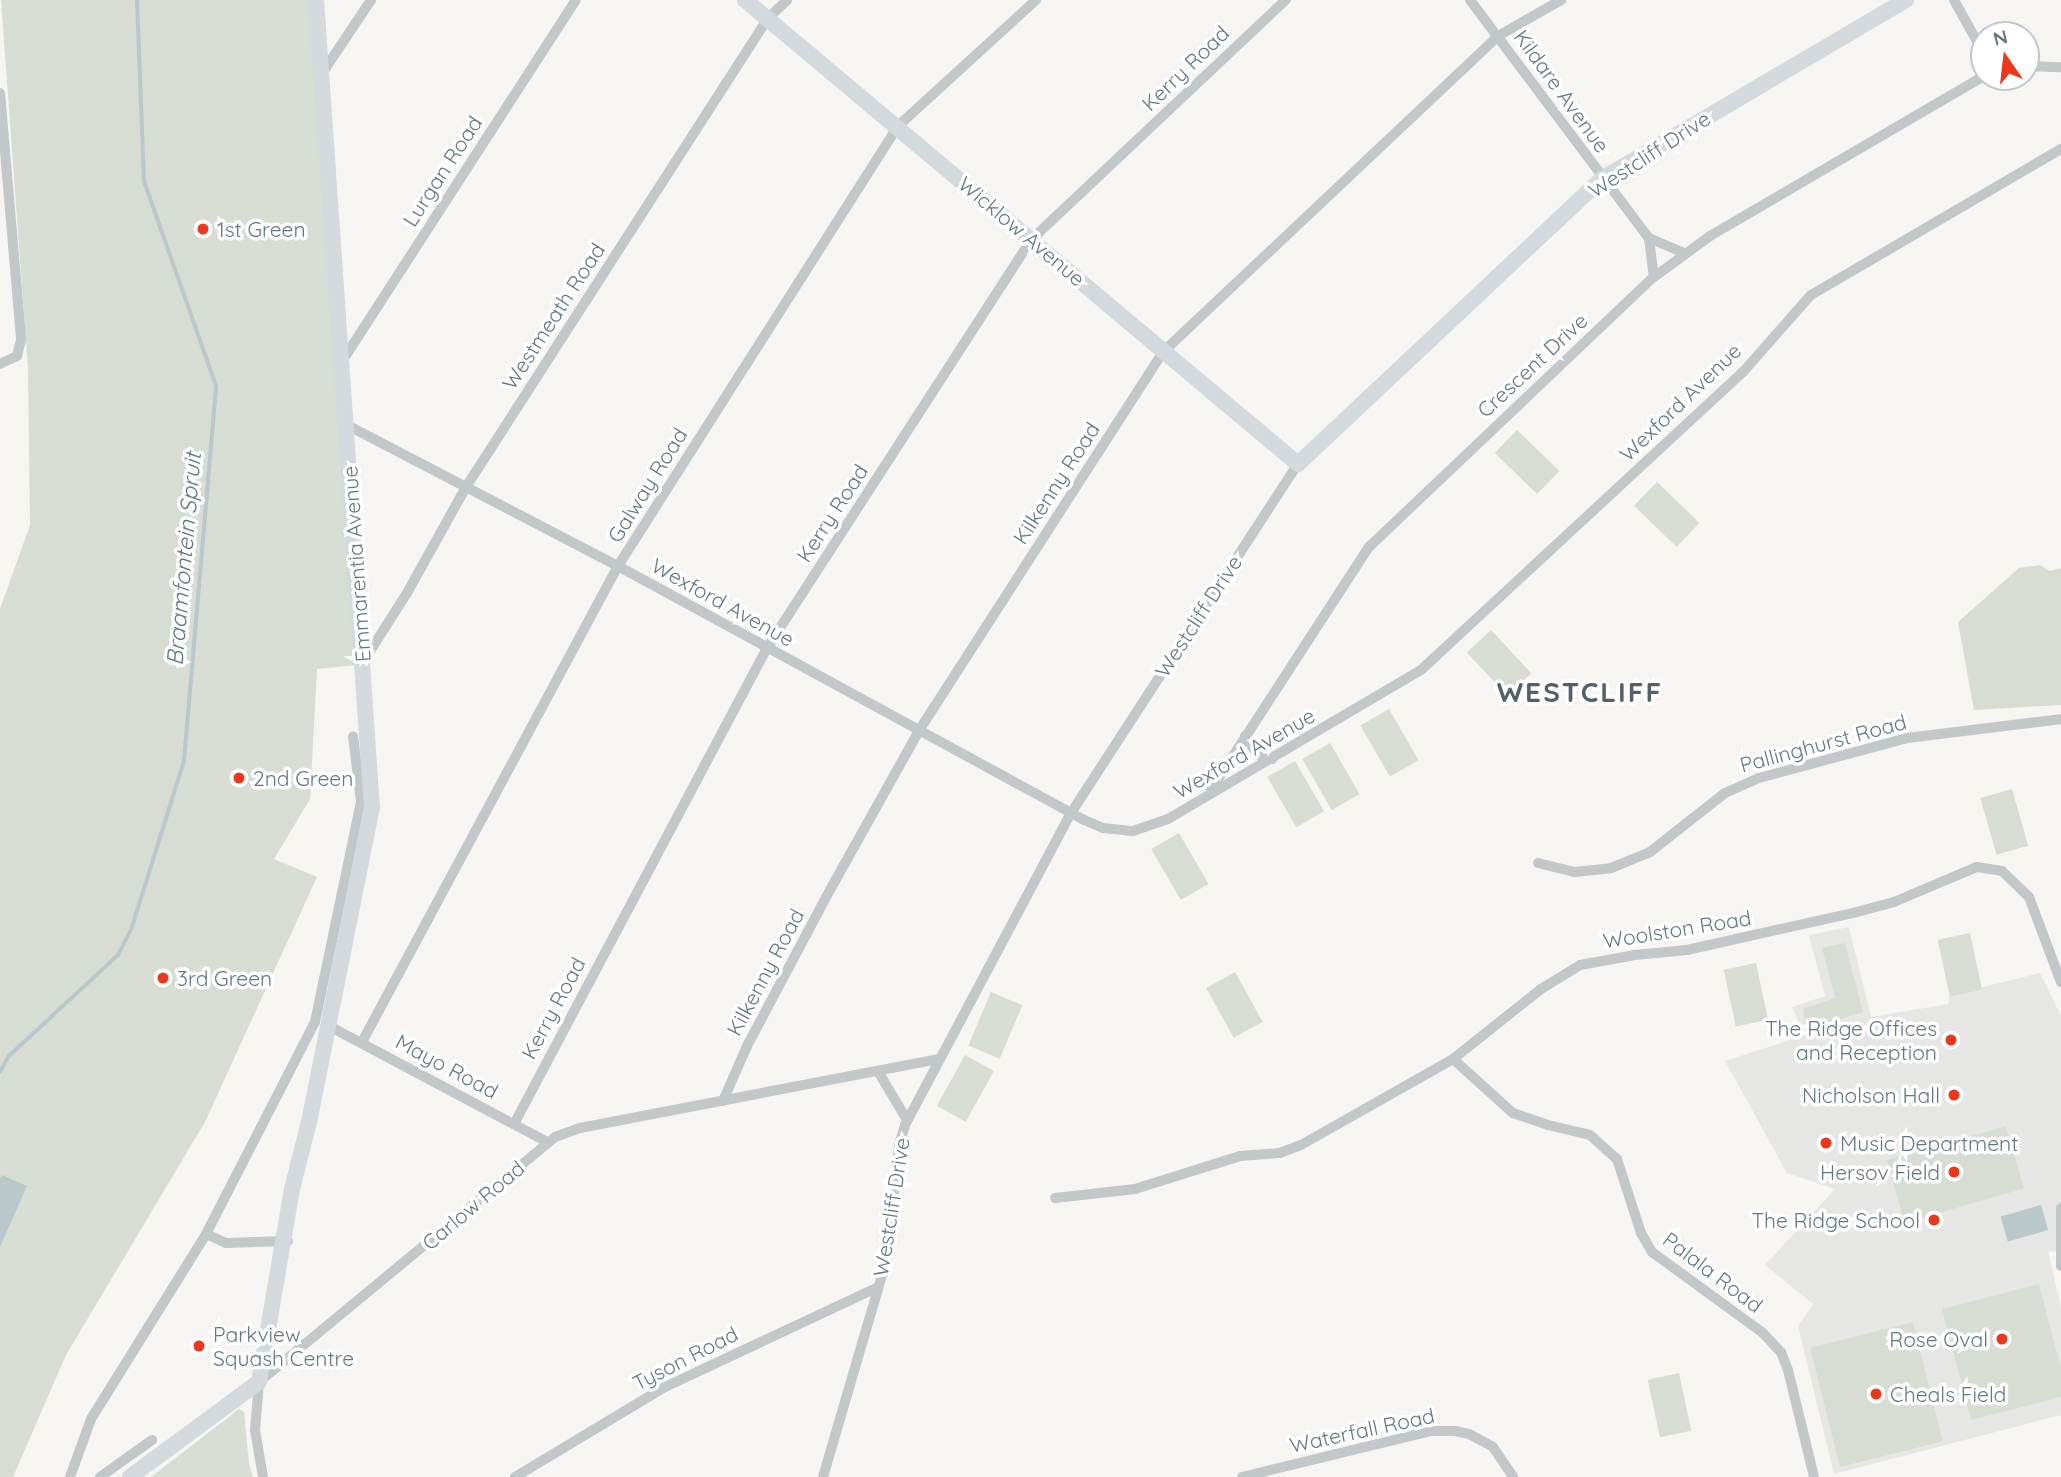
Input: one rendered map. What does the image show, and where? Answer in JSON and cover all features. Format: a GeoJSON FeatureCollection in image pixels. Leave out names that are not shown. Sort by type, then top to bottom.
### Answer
{"type":"FeatureCollection","features":[{"type":"Feature","properties":{"kind":"street","name":"Emmarentia Avenue"},"geometry":{"type":"LineString","coordinates":[[259,1382],[279,1269],[372,808],[316,0]]}},
{"type":"Feature","properties":{"kind":"street"},"geometry":{"type":"LineString","coordinates":[[321,75],[371,0]]}},
{"type":"Feature","properties":{"kind":"street","name":"Lurgan Road"},"geometry":{"type":"LineString","coordinates":[[341,363],[576,0]]}},
{"type":"Feature","properties":{"kind":"street","name":"Wicklow Avenue"},"geometry":{"type":"LineString","coordinates":[[745,0],[1298,464]]}},
{"type":"Feature","properties":{"kind":"street","name":"Westmeath Road"},"geometry":{"type":"LineString","coordinates":[[363,662],[407,593],[466,488],[768,18],[787,0]]}},
{"type":"Feature","properties":{"kind":"street","name":"Galway Road"},"geometry":{"type":"LineString","coordinates":[[362,1042],[618,566],[898,126],[1036,0]]}},
{"type":"Feature","properties":{"kind":"street","name":"Kerry Road"},"geometry":{"type":"LineString","coordinates":[[514,1124],[767,648],[1032,239],[1286,0]]}},
{"type":"Feature","properties":{"kind":"street","name":"Kildare Avenue"},"geometry":{"type":"LineString","coordinates":[[1470,0],[1649,238],[1685,253]]}},
{"type":"Feature","properties":{"kind":"street","name":"Kilkenny Road"},"geometry":{"type":"LineString","coordinates":[[723,1101],[747,1046],[920,729],[1164,351],[1498,36],[1561,0]]}},
{"type":"Feature","properties":{"kind":"street","name":"Westcliff Drive"},"geometry":{"type":"LineString","coordinates":[[823,1477],[887,1258],[899,1145],[907,1120],[1071,813],[1298,464],[1602,179],[1906,0]]}},
{"type":"Feature","properties":{"kind":"street"},"geometry":{"type":"LineString","coordinates":[[1954,0],[1970,29]]}},
{"type":"Feature","properties":{"kind":"street"},"geometry":{"type":"LineString","coordinates":[[2040,66],[2061,67]]}},
{"type":"Feature","properties":{"kind":"street","name":"Crescent Drive"},"geometry":{"type":"LineString","coordinates":[[1210,792],[1374,542],[1654,277],[1685,253],[1970,84]]}},
{"type":"Feature","properties":{"kind":"street"},"geometry":{"type":"LineString","coordinates":[[0,93],[21,331],[20,348],[14,359],[0,364]]}},
{"type":"Feature","properties":{"kind":"street","name":"Wexford Avenue"},"geometry":{"type":"LineString","coordinates":[[345,424],[618,566],[1071,813],[1103,828],[1133,831],[1156,825],[1397,687],[1430,664],[1742,372],[1811,295],[2061,149]]}},
{"type":"Feature","properties":{"kind":"street"},"geometry":{"type":"LineString","coordinates":[[1649,238],[1654,277]]}},
{"type":"Feature","properties":{"kind":"street","name":"Pallinghurst Road"},"geometry":{"type":"LineString","coordinates":[[1538,863],[1575,872],[1611,868],[1632,862],[1650,852],[1725,793],[1759,778],[1908,738],[2061,719]]}},
{"type":"Feature","properties":{"kind":"street"},"geometry":{"type":"LineString","coordinates":[[70,1477],[91,1419],[206,1234],[315,1022],[360,802],[354,736]]}},
{"type":"Feature","properties":{"kind":"street"},"geometry":{"type":"LineString","coordinates":[[1245,736],[1257,754],[1272,759]]}},
{"type":"Feature","properties":{"kind":"street","name":"Woolston Road"},"geometry":{"type":"LineString","coordinates":[[1055,1198],[1135,1189],[1246,1155],[1274,1153],[1301,1145],[1452,1059],[1541,989],[1580,965],[1635,955],[1686,950],[1845,915],[1894,902],[1977,867],[2002,871],[2029,897],[2061,982]]}},
{"type":"Feature","properties":{"kind":"street","name":"Mayo Road"},"geometry":{"type":"LineString","coordinates":[[329,1026],[547,1142]]}},
{"type":"Feature","properties":{"kind":"street","name":"Carlow Road"},"geometry":{"type":"LineString","coordinates":[[130,1477],[333,1324],[547,1142],[580,1128],[879,1073],[939,1059]]}},
{"type":"Feature","properties":{"kind":"street","name":"Palala Road"},"geometry":{"type":"LineString","coordinates":[[1452,1059],[1513,1113],[1529,1120],[1590,1135],[1618,1159],[1641,1233],[1652,1252],[1763,1333],[1781,1352],[1788,1370],[1814,1477]]}},
{"type":"Feature","properties":{"kind":"street"},"geometry":{"type":"LineString","coordinates":[[879,1073],[907,1120]]}},
{"type":"Feature","properties":{"kind":"street"},"geometry":{"type":"LineString","coordinates":[[2061,1208],[2061,1266]]}},
{"type":"Feature","properties":{"kind":"street"},"geometry":{"type":"LineString","coordinates":[[206,1234],[226,1243],[286,1241]]}},
{"type":"Feature","properties":{"kind":"street","name":"Tyson Road"},"geometry":{"type":"LineString","coordinates":[[515,1477],[665,1387],[878,1287]]}},
{"type":"Feature","properties":{"kind":"street"},"geometry":{"type":"LineString","coordinates":[[259,1382],[255,1430],[263,1477]]}},
{"type":"Feature","properties":{"kind":"street","name":"Waterfall Road"},"geometry":{"type":"LineString","coordinates":[[1242,1477],[1431,1431],[1455,1431],[1469,1434],[1493,1447],[1513,1477]]}},
{"type":"Feature","properties":{"kind":"street"},"geometry":{"type":"LineString","coordinates":[[100,1477],[152,1440]]}},
{"type":"Feature","properties":{"kind":"shaded area"},"geometry":{"type":"Polygon","coordinates":[[[1,0],[318,0],[357,665],[317,669],[310,799],[274,859],[317,877],[205,1122],[66,1355],[13,1477],[0,1477],[0,609],[30,525],[28,369],[1,0]]]}},
{"type":"Feature","properties":{"kind":"shaded area"},"geometry":{"type":"Polygon","coordinates":[[[1517,430],[1559,471],[1537,494],[1495,453],[1517,430]]]}},
{"type":"Feature","properties":{"kind":"shaded area"},"geometry":{"type":"Polygon","coordinates":[[[1657,482],[1699,523],[1677,547],[1634,506],[1657,482]]]}},
{"type":"Feature","properties":{"kind":"shaded area"},"geometry":{"type":"Polygon","coordinates":[[[2040,565],[2050,571],[2061,568],[2061,705],[1974,710],[1958,622],[2019,568],[2040,565]]]}},
{"type":"Feature","properties":{"kind":"shaded area"},"geometry":{"type":"Polygon","coordinates":[[[1491,630],[1531,673],[1507,696],[1467,653],[1491,630]]]}},
{"type":"Feature","properties":{"kind":"shaded area"},"geometry":{"type":"Polygon","coordinates":[[[1389,709],[1418,760],[1390,777],[1360,726],[1389,709]]]}},
{"type":"Feature","properties":{"kind":"shaded area"},"geometry":{"type":"Polygon","coordinates":[[[1330,743],[1360,794],[1332,810],[1302,759],[1330,743]]]}},
{"type":"Feature","properties":{"kind":"shaded area"},"geometry":{"type":"Polygon","coordinates":[[[1295,761],[1324,811],[1296,827],[1267,777],[1295,761]]]}},
{"type":"Feature","properties":{"kind":"shaded area"},"geometry":{"type":"Polygon","coordinates":[[[2012,789],[2028,846],[1997,855],[1980,798],[2012,789]]]}},
{"type":"Feature","properties":{"kind":"shaded area"},"geometry":{"type":"Polygon","coordinates":[[[1179,833],[1208,884],[1181,900],[1151,849],[1179,833]]]}},
{"type":"Feature","properties":{"kind":"shaded area","name":"The Ridge School"},"geometry":{"type":"Polygon","coordinates":[[[1849,927],[1871,1017],[1948,1004],[1950,995],[2040,973],[2061,1016],[2061,1251],[2048,1251],[2061,1308],[2061,1415],[1834,1474],[1798,1326],[1813,1304],[1765,1265],[1835,1189],[1787,1173],[1725,1061],[1805,1035],[1792,1007],[1825,996],[1809,935],[1849,927]]]}},
{"type":"Feature","properties":{"kind":"shaded area"},"geometry":{"type":"Polygon","coordinates":[[[1970,933],[1982,990],[1950,997],[1938,940],[1970,933]]]}},
{"type":"Feature","properties":{"kind":"shaded area"},"geometry":{"type":"Polygon","coordinates":[[[1845,943],[1863,1012],[1807,1030],[1803,1009],[1835,998],[1822,948],[1845,943]]]}},
{"type":"Feature","properties":{"kind":"shaded area"},"geometry":{"type":"Polygon","coordinates":[[[1756,963],[1768,1020],[1736,1027],[1724,970],[1756,963]]]}},
{"type":"Feature","properties":{"kind":"shaded area"},"geometry":{"type":"Polygon","coordinates":[[[1235,972],[1263,1022],[1234,1038],[1206,988],[1235,972]]]}},
{"type":"Feature","properties":{"kind":"shaded area"},"geometry":{"type":"Polygon","coordinates":[[[991,992],[1022,1005],[1000,1059],[968,1045],[991,992]]]}},
{"type":"Feature","properties":{"kind":"shaded area"},"geometry":{"type":"Polygon","coordinates":[[[965,1055],[994,1071],[966,1122],[937,1106],[965,1055]]]}},
{"type":"Feature","properties":{"kind":"shaded area","name":"Hersov Field"},"geometry":{"type":"Polygon","coordinates":[[[2006,1126],[2024,1188],[1905,1223],[1887,1160],[2006,1126]]]}},
{"type":"Feature","properties":{"kind":"shaded area"},"geometry":{"type":"Polygon","coordinates":[[[2,1175],[27,1186],[0,1247],[0,1179],[2,1175]]]}},
{"type":"Feature","properties":{"kind":"shaded area"},"geometry":{"type":"Polygon","coordinates":[[[2041,1205],[2048,1230],[2008,1242],[2001,1217],[2041,1205]]]}},
{"type":"Feature","properties":{"kind":"shaded area","name":"Rose Oval"},"geometry":{"type":"Polygon","coordinates":[[[2039,1284],[2061,1369],[2061,1397],[1971,1420],[1942,1309],[2039,1284]]]}},
{"type":"Feature","properties":{"kind":"shaded area","name":"Cheals Field"},"geometry":{"type":"Polygon","coordinates":[[[1913,1322],[1943,1441],[1840,1467],[1810,1348],[1913,1322]]]}},
{"type":"Feature","properties":{"kind":"shaded area"},"geometry":{"type":"Polygon","coordinates":[[[1679,1373],[1691,1431],[1660,1437],[1648,1380],[1679,1373]]]}},
{"type":"Feature","properties":{"kind":"shaded area"},"geometry":{"type":"Polygon","coordinates":[[[239,1409],[244,1412],[249,1464],[253,1477],[151,1477],[239,1409]]]}},
{"type":"Feature","properties":{"kind":"waterway","name":"Braamfontein Spruit"},"geometry":{"type":"LineString","coordinates":[[0,1072],[9,1056],[118,955],[132,927],[184,761],[216,386],[144,182],[137,0]]}},
{"type":"Feature","properties":{"kind":"place","name":"1st Green"},"geometry":{"type":"Point","coordinates":[203,229]}},
{"type":"Feature","properties":{"kind":"place","name":"2nd Green"},"geometry":{"type":"Point","coordinates":[239,778]}},
{"type":"Feature","properties":{"kind":"place","name":"3rd Green"},"geometry":{"type":"Point","coordinates":[163,978]}},
{"type":"Feature","properties":{"kind":"place","name":"The Ridge Offices and Reception"},"geometry":{"type":"Point","coordinates":[1951,1040]}},
{"type":"Feature","properties":{"kind":"place","name":"Nicholson Hall"},"geometry":{"type":"Point","coordinates":[1954,1095]}},
{"type":"Feature","properties":{"kind":"place","name":"Music Department"},"geometry":{"type":"Point","coordinates":[1826,1143]}},
{"type":"Feature","properties":{"kind":"place","name":"Hersov Field"},"geometry":{"type":"Point","coordinates":[1954,1172]}},
{"type":"Feature","properties":{"kind":"place","name":"The Ridge School"},"geometry":{"type":"Point","coordinates":[1934,1220]}},
{"type":"Feature","properties":{"kind":"place","name":"Rose Oval"},"geometry":{"type":"Point","coordinates":[2002,1339]}},
{"type":"Feature","properties":{"kind":"place","name":"Parkview Squash Centre"},"geometry":{"type":"Point","coordinates":[199,1346]}},
{"type":"Feature","properties":{"kind":"place","name":"Cheals Field"},"geometry":{"type":"Point","coordinates":[1876,1394]}},
{"type":"Feature","properties":{"kind":"district","name":"WESTCLIFF"},"geometry":{"type":"Point","coordinates":[1580,692]}}]}
